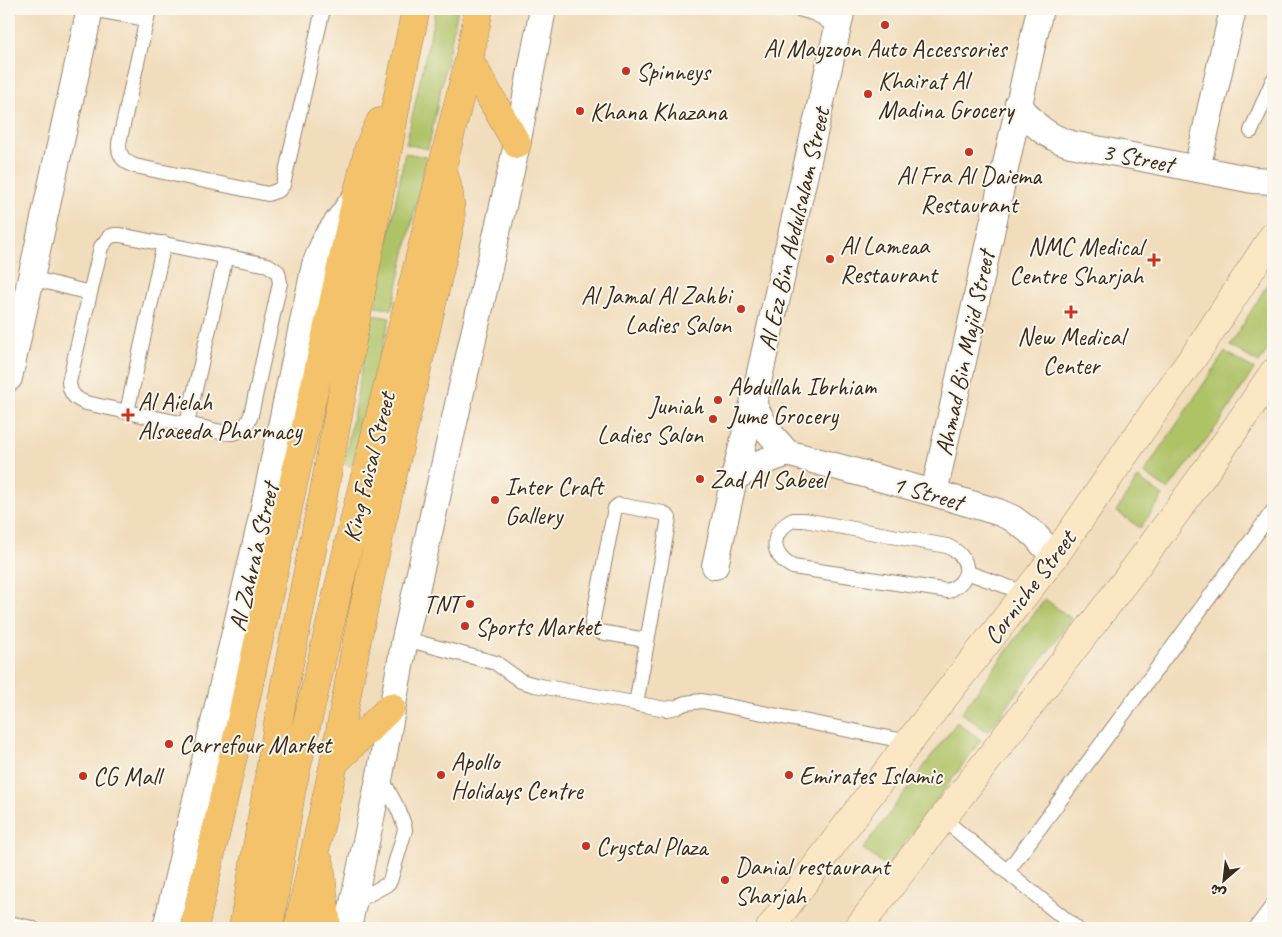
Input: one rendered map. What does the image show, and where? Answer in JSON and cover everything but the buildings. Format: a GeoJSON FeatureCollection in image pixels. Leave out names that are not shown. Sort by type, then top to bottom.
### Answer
{"type":"FeatureCollection","features":[{"type":"Feature","properties":{"kind":"main road","name":"King Faisal Street"},"geometry":{"type":"LineString","coordinates":[[243,928],[284,689],[324,491],[397,100],[416,9]]}},
{"type":"Feature","properties":{"kind":"main road","name":"King Faisal Street"},"geometry":{"type":"LineString","coordinates":[[269,928],[292,787],[362,490],[480,9]]}},
{"type":"Feature","properties":{"kind":"main road"},"geometry":{"type":"LineString","coordinates":[[469,60],[517,144]]}},
{"type":"Feature","properties":{"kind":"main road"},"geometry":{"type":"LineString","coordinates":[[194,928],[229,778],[357,195],[369,147],[376,130],[385,114],[397,100]]}},
{"type":"Feature","properties":{"kind":"main road"},"geometry":{"type":"LineString","coordinates":[[298,928],[334,763],[357,640],[383,518],[451,220],[451,202],[448,185],[442,169]]}},
{"type":"Feature","properties":{"kind":"main road","name":"Corniche Street"},"geometry":{"type":"LineString","coordinates":[[770,928],[909,742],[1054,556],[1199,349],[1273,236]]}},
{"type":"Feature","properties":{"kind":"main road"},"geometry":{"type":"LineString","coordinates":[[858,928],[943,820],[1186,501],[1273,373]]}},
{"type":"Feature","properties":{"kind":"main road"},"geometry":{"type":"LineString","coordinates":[[334,763],[391,707]]}},
{"type":"Feature","properties":{"kind":"main road"},"geometry":{"type":"LineString","coordinates":[[319,834],[321,884],[327,928]]}},
{"type":"Feature","properties":{"kind":"street"},"geometry":{"type":"LineString","coordinates":[[9,378],[14,326],[30,278],[91,9]]}},
{"type":"Feature","properties":{"kind":"street"},"geometry":{"type":"LineString","coordinates":[[348,928],[380,775],[405,639],[517,144],[543,9]]}},
{"type":"Feature","properties":{"kind":"street","name":"Ahmad Bin Majid Street"},"geometry":{"type":"LineString","coordinates":[[934,493],[1040,9]]}},
{"type":"Feature","properties":{"kind":"street"},"geometry":{"type":"LineString","coordinates":[[1197,169],[1233,9]]}},
{"type":"Feature","properties":{"kind":"street","name":"Al Ezz Bin Abdulsalam Street"},"geometry":{"type":"LineString","coordinates":[[715,566],[734,478],[754,404],[839,20]]}},
{"type":"Feature","properties":{"kind":"street","name":"3 Street"},"geometry":{"type":"LineString","coordinates":[[1018,103],[1039,129],[1054,138],[1071,144],[1253,180],[1273,181]]}},
{"type":"Feature","properties":{"kind":"street","name":"Al Zahra'a Street"},"geometry":{"type":"LineString","coordinates":[[166,928],[262,517],[315,265],[326,238],[357,195]]}},
{"type":"Feature","properties":{"kind":"street"},"geometry":{"type":"LineString","coordinates":[[734,478],[760,463],[787,453],[767,430],[754,404]]}},
{"type":"Feature","properties":{"kind":"street","name":"1 Street"},"geometry":{"type":"LineString","coordinates":[[787,453],[983,507],[1012,518],[1035,534],[1054,556]]}},
{"type":"Feature","properties":{"kind":"lane"},"geometry":{"type":"LineString","coordinates":[[91,9],[148,14],[119,143],[119,149],[124,160],[135,166],[268,194],[279,190],[283,185],[323,9]]}},
{"type":"Feature","properties":{"kind":"lane"},"geometry":{"type":"LineString","coordinates":[[798,9],[815,13],[825,18],[839,20]]}},
{"type":"Feature","properties":{"kind":"lane"},"geometry":{"type":"LineString","coordinates":[[1251,131],[1273,80]]}},
{"type":"Feature","properties":{"kind":"lane"},"geometry":{"type":"LineString","coordinates":[[120,235],[226,256],[268,265],[278,272],[280,278],[251,415],[246,426],[233,433],[127,412],[78,400],[72,395],[69,382],[101,247],[109,237],[120,235]]}},
{"type":"Feature","properties":{"kind":"lane"},"geometry":{"type":"LineString","coordinates":[[127,412],[164,244]]}},
{"type":"Feature","properties":{"kind":"lane"},"geometry":{"type":"LineString","coordinates":[[187,424],[226,256]]}},
{"type":"Feature","properties":{"kind":"lane"},"geometry":{"type":"LineString","coordinates":[[30,278],[90,293]]}},
{"type":"Feature","properties":{"kind":"lane"},"geometry":{"type":"LineString","coordinates":[[636,704],[669,518],[663,512],[619,505],[615,508],[592,624],[593,628],[600,632],[646,640]]}},
{"type":"Feature","properties":{"kind":"lane"},"geometry":{"type":"LineString","coordinates":[[1007,872],[1273,511]]}},
{"type":"Feature","properties":{"kind":"lane"},"geometry":{"type":"LineString","coordinates":[[793,520],[804,520],[947,546],[960,553],[964,559],[966,572],[963,581],[956,587],[948,591],[938,590],[793,567],[783,562],[777,553],[775,543],[777,533],[784,525],[793,520]]}},
{"type":"Feature","properties":{"kind":"lane"},"geometry":{"type":"LineString","coordinates":[[966,572],[1025,593]]}},
{"type":"Feature","properties":{"kind":"lane"},"geometry":{"type":"LineString","coordinates":[[405,639],[496,663],[521,681],[528,683],[666,709],[677,707],[684,703],[702,701],[909,742]]}},
{"type":"Feature","properties":{"kind":"lane"},"geometry":{"type":"LineString","coordinates":[[353,903],[390,881],[404,830],[401,815],[380,775]]}},
{"type":"Feature","properties":{"kind":"lane"},"geometry":{"type":"LineString","coordinates":[[943,820],[1076,928]]}},
{"type":"Feature","properties":{"kind":"lane"},"geometry":{"type":"LineString","coordinates":[[1256,928],[1273,905]]}},
{"type":"Feature","properties":{"kind":"lane"},"geometry":{"type":"LineString","coordinates":[[9,923],[32,928]]}},
{"type":"Feature","properties":{"kind":"green space"},"geometry":{"type":"Polygon","coordinates":[[[436,9],[458,9],[428,149],[406,144],[436,9]]]}},
{"type":"Feature","properties":{"kind":"green space"},"geometry":{"type":"Polygon","coordinates":[[[405,153],[427,157],[392,309],[375,307],[405,153]]]}},
{"type":"Feature","properties":{"kind":"green space"},"geometry":{"type":"Polygon","coordinates":[[[1273,275],[1273,342],[1259,363],[1230,346],[1273,275]]]}},
{"type":"Feature","properties":{"kind":"green space"},"geometry":{"type":"Polygon","coordinates":[[[372,315],[390,318],[352,466],[344,464],[372,315]]]}},
{"type":"Feature","properties":{"kind":"green space"},"geometry":{"type":"Polygon","coordinates":[[[1225,352],[1254,369],[1222,419],[1168,490],[1144,473],[1225,352]]]}},
{"type":"Feature","properties":{"kind":"green space"},"geometry":{"type":"Polygon","coordinates":[[[1138,478],[1163,496],[1140,528],[1116,511],[1138,478]]]}},
{"type":"Feature","properties":{"kind":"green space"},"geometry":{"type":"Polygon","coordinates":[[[1045,599],[1072,619],[988,732],[961,713],[1045,599]]]}},
{"type":"Feature","properties":{"kind":"green space"},"geometry":{"type":"Polygon","coordinates":[[[957,722],[981,740],[887,867],[863,849],[957,722]]]}},
{"type":"Feature","properties":{"kind":"place","name":"Al Mayzoon Auto Accessories"},"geometry":{"type":"Point","coordinates":[885,25]}},
{"type":"Feature","properties":{"kind":"place","name":"Spinneys"},"geometry":{"type":"Point","coordinates":[626,71]}},
{"type":"Feature","properties":{"kind":"place","name":"Khairat Al Madina Grocery"},"geometry":{"type":"Point","coordinates":[868,94]}},
{"type":"Feature","properties":{"kind":"place","name":"Khana Khazana"},"geometry":{"type":"Point","coordinates":[580,111]}},
{"type":"Feature","properties":{"kind":"place","name":"Al Fra Al Daiema Restaurant"},"geometry":{"type":"Point","coordinates":[969,152]}},
{"type":"Feature","properties":{"kind":"place","name":"Al Lameaa Restaurant"},"geometry":{"type":"Point","coordinates":[830,259]}},
{"type":"Feature","properties":{"kind":"place","name":"NMC Medical Centre Sharjah"},"geometry":{"type":"Point","coordinates":[1154,260]}},
{"type":"Feature","properties":{"kind":"place","name":"Al Jamal Al Zahbi Ladies Salon"},"geometry":{"type":"Point","coordinates":[741,309]}},
{"type":"Feature","properties":{"kind":"place","name":"New Medical Center"},"geometry":{"type":"Point","coordinates":[1071,312]}},
{"type":"Feature","properties":{"kind":"place","name":"Abdullah Ibrhiam Jume Grocery"},"geometry":{"type":"Point","coordinates":[718,400]}},
{"type":"Feature","properties":{"kind":"place","name":"Al Aielah Alsaeeda Pharmacy"},"geometry":{"type":"Point","coordinates":[128,415]}},
{"type":"Feature","properties":{"kind":"place","name":"Juniah Ladies Salon"},"geometry":{"type":"Point","coordinates":[713,419]}},
{"type":"Feature","properties":{"kind":"place","name":"Zad Al Sabeel"},"geometry":{"type":"Point","coordinates":[700,479]}},
{"type":"Feature","properties":{"kind":"place","name":"Inter Craft Gallery"},"geometry":{"type":"Point","coordinates":[495,500]}},
{"type":"Feature","properties":{"kind":"place","name":"TNT"},"geometry":{"type":"Point","coordinates":[470,604]}},
{"type":"Feature","properties":{"kind":"place","name":"Sports Market"},"geometry":{"type":"Point","coordinates":[465,626]}},
{"type":"Feature","properties":{"kind":"place","name":"Carrefour Market"},"geometry":{"type":"Point","coordinates":[169,744]}},
{"type":"Feature","properties":{"kind":"place","name":"Apollo Holidays Centre"},"geometry":{"type":"Point","coordinates":[441,775]}},
{"type":"Feature","properties":{"kind":"place","name":"Emirates Islamic"},"geometry":{"type":"Point","coordinates":[789,775]}},
{"type":"Feature","properties":{"kind":"place","name":"CG Mall"},"geometry":{"type":"Point","coordinates":[83,776]}},
{"type":"Feature","properties":{"kind":"place","name":"Crystal Plaza"},"geometry":{"type":"Point","coordinates":[586,846]}},
{"type":"Feature","properties":{"kind":"place","name":"Danial restaurant Sharjah"},"geometry":{"type":"Point","coordinates":[725,880]}}]}
